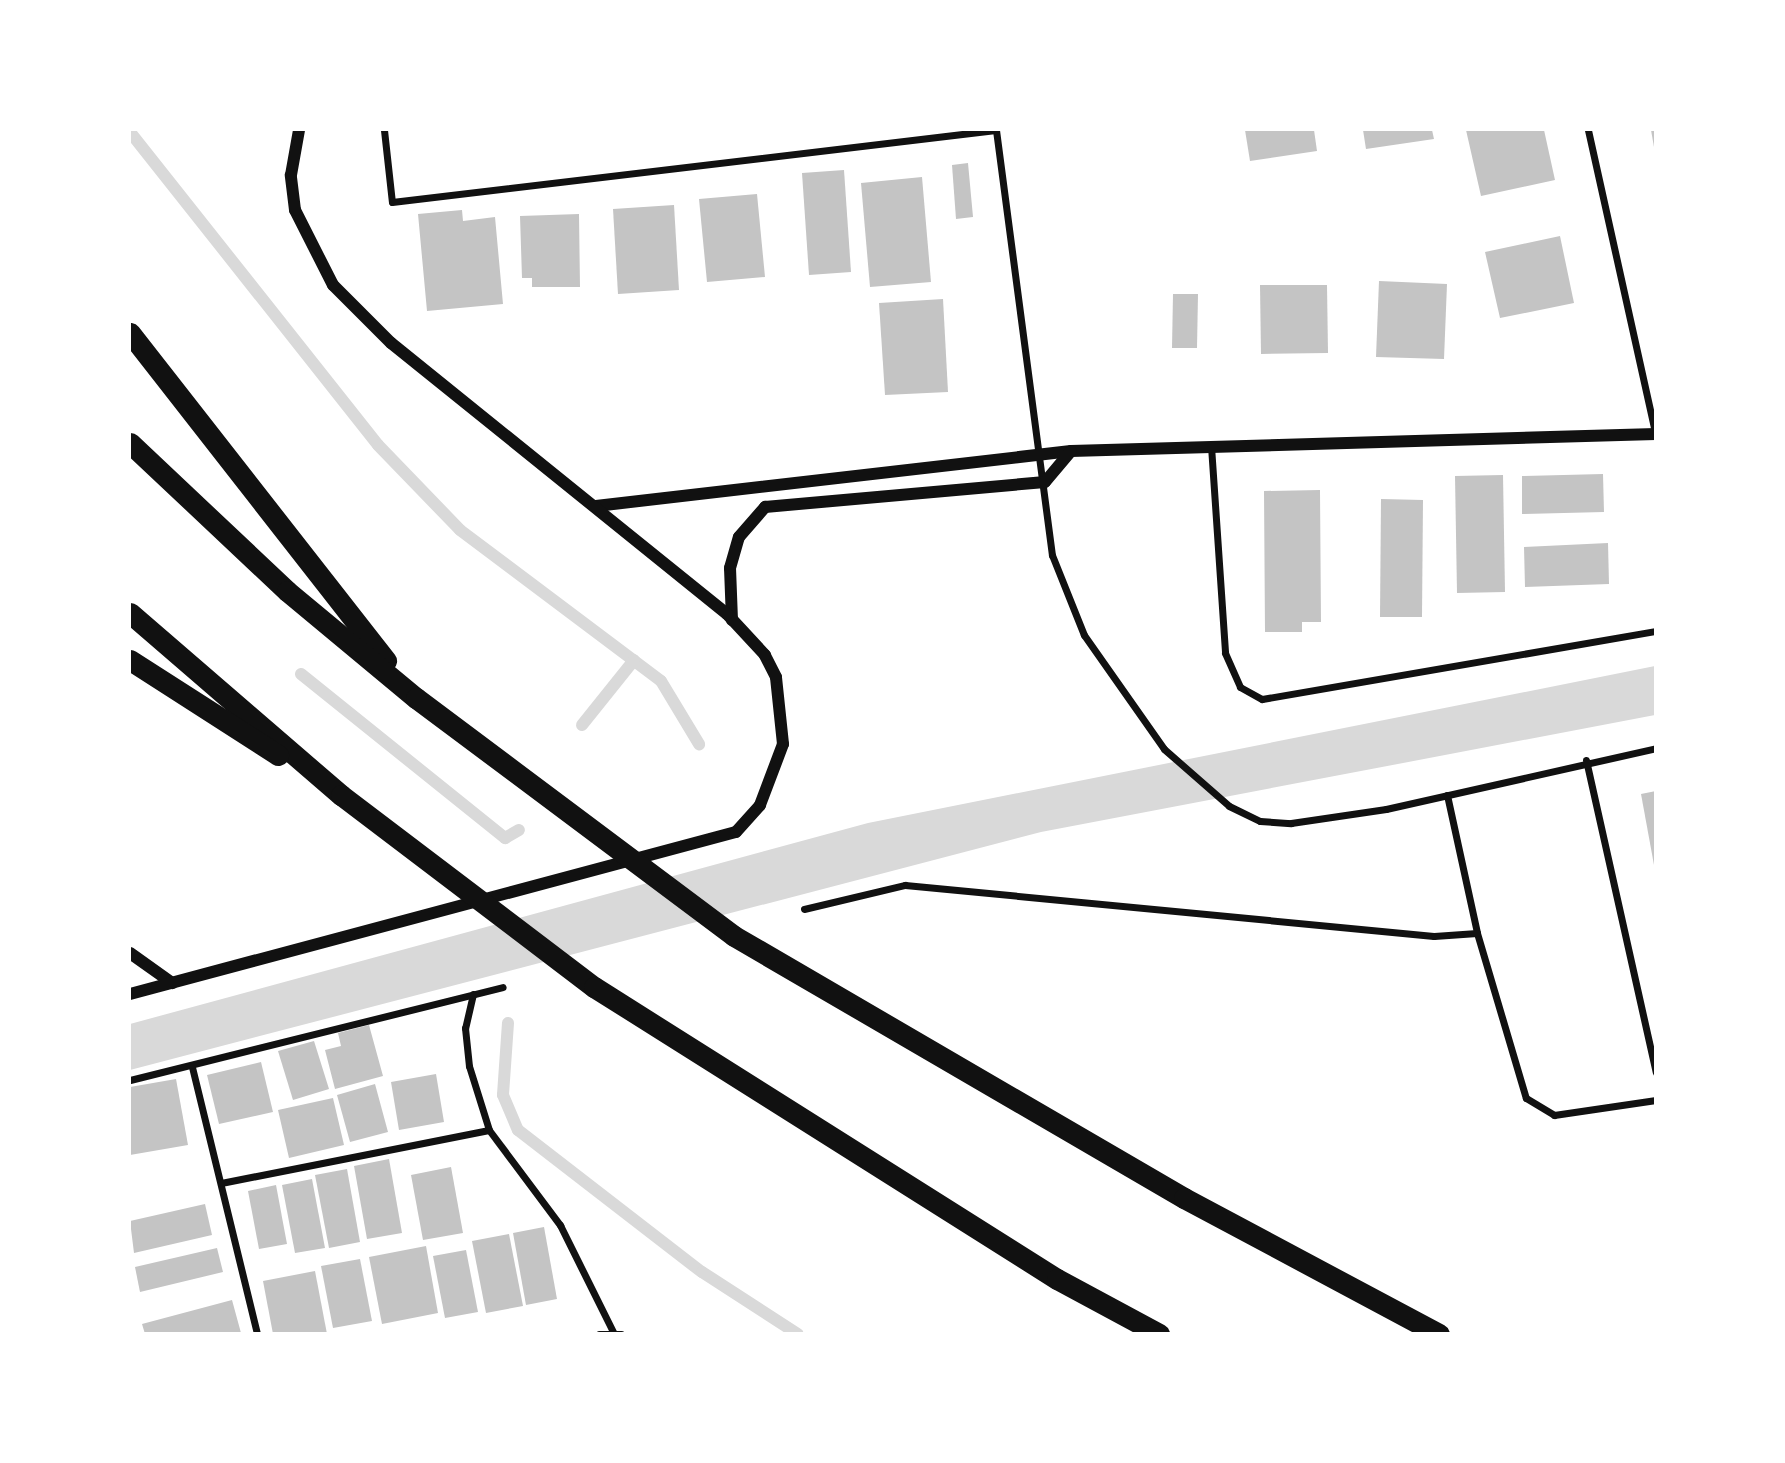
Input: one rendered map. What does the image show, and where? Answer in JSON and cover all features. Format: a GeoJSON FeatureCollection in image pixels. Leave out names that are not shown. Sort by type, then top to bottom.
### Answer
{"type":"FeatureCollection","features":[{"type":"Feature","properties":{"kind":"highway"},"geometry":{"type":"LineString","coordinates":[[130,333],[416,698]]}},
{"type":"Feature","properties":{"kind":"highway"},"geometry":{"type":"LineString","coordinates":[[130,443],[287,591],[416,698],[579,826],[734,936],[1184,1198],[1439,1334]]}},
{"type":"Feature","properties":{"kind":"highway"},"geometry":{"type":"LineString","coordinates":[[130,613],[341,794],[594,987],[1057,1279],[1159,1334]]}},
{"type":"Feature","properties":{"kind":"highway"},"geometry":{"type":"LineString","coordinates":[[130,660],[341,794]]}},
{"type":"Feature","properties":{"kind":"street"},"geometry":{"type":"LineString","coordinates":[[130,994],[736,832],[752,819],[773,781],[784,722],[765,655],[732,620],[633,535],[391,343],[333,285],[295,210],[291,176],[299,130]]}},
{"type":"Feature","properties":{"kind":"street"},"geometry":{"type":"LineString","coordinates":[[384,130],[392,202],[996,130],[1042,456],[1052,555],[1084,635],[1164,749],[1229,806],[1260,821],[1302,822],[1447,794],[1586,760],[1656,748]]}},
{"type":"Feature","properties":{"kind":"street"},"geometry":{"type":"LineString","coordinates":[[596,506],[1071,451],[1655,435],[1588,130]]}},
{"type":"Feature","properties":{"kind":"street"},"geometry":{"type":"LineString","coordinates":[[1211,446],[1225,653],[1240,687],[1262,699],[1656,631]]}},
{"type":"Feature","properties":{"kind":"street"},"geometry":{"type":"LineString","coordinates":[[732,620],[730,568],[748,519],[765,507],[1045,482],[1071,451]]}},
{"type":"Feature","properties":{"kind":"street"},"geometry":{"type":"LineString","coordinates":[[633,535],[628,515],[643,502]]}},
{"type":"Feature","properties":{"kind":"street"},"geometry":{"type":"LineString","coordinates":[[1586,760],[1656,1072]]}},
{"type":"Feature","properties":{"kind":"street"},"geometry":{"type":"LineString","coordinates":[[1447,794],[1477,933],[1526,1098],[1554,1115],[1656,1100]]}},
{"type":"Feature","properties":{"kind":"street"},"geometry":{"type":"LineString","coordinates":[[804,909],[905,886],[1434,936],[1477,933]]}},
{"type":"Feature","properties":{"kind":"street"},"geometry":{"type":"LineString","coordinates":[[130,953],[172,983]]}},
{"type":"Feature","properties":{"kind":"street"},"geometry":{"type":"LineString","coordinates":[[130,1080],[192,1067],[503,986]]}},
{"type":"Feature","properties":{"kind":"street"},"geometry":{"type":"LineString","coordinates":[[473,994],[465,1028],[469,1066],[489,1130],[560,1225],[618,1333],[599,1334]]}},
{"type":"Feature","properties":{"kind":"street"},"geometry":{"type":"LineString","coordinates":[[192,1067],[257,1334]]}},
{"type":"Feature","properties":{"kind":"street"},"geometry":{"type":"LineString","coordinates":[[221,1183],[489,1130]]}},
{"type":"Feature","properties":{"kind":"shaded area"},"geometry":{"type":"Polygon","coordinates":[[[1655,666],[1655,715],[1041,832],[130,1070],[130,1024],[868,823],[1655,666]]]}},
{"type":"Feature","properties":{"kind":"building"},"geometry":{"type":"Polygon","coordinates":[[[1245,130],[1314,130],[1317,151],[1250,161],[1245,130]]]}},
{"type":"Feature","properties":{"kind":"building"},"geometry":{"type":"Polygon","coordinates":[[[1363,130],[1432,130],[1434,139],[1366,149],[1363,130]]]}},
{"type":"Feature","properties":{"kind":"building"},"geometry":{"type":"Polygon","coordinates":[[[1466,130],[1544,130],[1555,180],[1481,196],[1466,130]]]}},
{"type":"Feature","properties":{"kind":"building"},"geometry":{"type":"Polygon","coordinates":[[[1651,130],[1656,130],[1656,147],[1654,147],[1651,130]]]}},
{"type":"Feature","properties":{"kind":"building"},"geometry":{"type":"Polygon","coordinates":[[[968,163],[973,217],[956,219],[952,165],[968,163]]]}},
{"type":"Feature","properties":{"kind":"building"},"geometry":{"type":"Polygon","coordinates":[[[844,170],[851,272],[809,275],[802,173],[844,170]]]}},
{"type":"Feature","properties":{"kind":"building"},"geometry":{"type":"Polygon","coordinates":[[[922,177],[931,282],[870,287],[861,183],[922,177]]]}},
{"type":"Feature","properties":{"kind":"building"},"geometry":{"type":"Polygon","coordinates":[[[757,194],[765,277],[707,282],[699,199],[757,194]]]}},
{"type":"Feature","properties":{"kind":"building"},"geometry":{"type":"Polygon","coordinates":[[[674,205],[679,290],[618,294],[613,209],[674,205]]]}},
{"type":"Feature","properties":{"kind":"building"},"geometry":{"type":"Polygon","coordinates":[[[462,210],[463,221],[495,217],[503,304],[427,311],[418,214],[462,210]]]}},
{"type":"Feature","properties":{"kind":"building"},"geometry":{"type":"Polygon","coordinates":[[[579,214],[580,287],[532,287],[532,278],[522,278],[520,216],[579,214]]]}},
{"type":"Feature","properties":{"kind":"building"},"geometry":{"type":"Polygon","coordinates":[[[1560,236],[1574,303],[1500,318],[1485,252],[1560,236]]]}},
{"type":"Feature","properties":{"kind":"building"},"geometry":{"type":"Polygon","coordinates":[[[1379,281],[1447,284],[1444,359],[1376,357],[1379,281]]]}},
{"type":"Feature","properties":{"kind":"building"},"geometry":{"type":"Polygon","coordinates":[[[1260,285],[1327,285],[1328,353],[1261,354],[1260,285]]]}},
{"type":"Feature","properties":{"kind":"building"},"geometry":{"type":"Polygon","coordinates":[[[1173,294],[1198,294],[1197,348],[1172,348],[1173,294]]]}},
{"type":"Feature","properties":{"kind":"building"},"geometry":{"type":"Polygon","coordinates":[[[943,299],[948,392],[885,395],[879,303],[943,299]]]}},
{"type":"Feature","properties":{"kind":"building"},"geometry":{"type":"Polygon","coordinates":[[[1603,474],[1604,512],[1522,514],[1522,476],[1603,474]]]}},
{"type":"Feature","properties":{"kind":"building"},"geometry":{"type":"Polygon","coordinates":[[[1503,475],[1505,592],[1457,593],[1455,476],[1503,475]]]}},
{"type":"Feature","properties":{"kind":"building"},"geometry":{"type":"Polygon","coordinates":[[[1320,490],[1321,622],[1302,622],[1302,632],[1265,632],[1264,491],[1320,490]]]}},
{"type":"Feature","properties":{"kind":"building"},"geometry":{"type":"Polygon","coordinates":[[[1381,499],[1423,500],[1422,617],[1380,617],[1381,499]]]}},
{"type":"Feature","properties":{"kind":"building"},"geometry":{"type":"Polygon","coordinates":[[[1608,543],[1609,584],[1525,587],[1524,547],[1608,543]]]}},
{"type":"Feature","properties":{"kind":"building"},"geometry":{"type":"Polygon","coordinates":[[[1656,791],[1656,865],[1654,865],[1641,794],[1656,791]]]}},
{"type":"Feature","properties":{"kind":"building"},"geometry":{"type":"Polygon","coordinates":[[[369,1025],[383,1076],[335,1089],[325,1050],[341,1046],[338,1033],[369,1025]]]}},
{"type":"Feature","properties":{"kind":"building"},"geometry":{"type":"Polygon","coordinates":[[[314,1041],[329,1089],[293,1100],[278,1051],[314,1041]]]}},
{"type":"Feature","properties":{"kind":"building"},"geometry":{"type":"Polygon","coordinates":[[[261,1062],[273,1112],[219,1124],[207,1075],[261,1062]]]}},
{"type":"Feature","properties":{"kind":"building"},"geometry":{"type":"Polygon","coordinates":[[[436,1074],[444,1122],[399,1130],[391,1082],[436,1074]]]}},
{"type":"Feature","properties":{"kind":"building"},"geometry":{"type":"Polygon","coordinates":[[[176,1079],[188,1145],[130,1155],[130,1087],[176,1079]]]}},
{"type":"Feature","properties":{"kind":"building"},"geometry":{"type":"Polygon","coordinates":[[[375,1084],[388,1132],[350,1142],[337,1095],[375,1084]]]}},
{"type":"Feature","properties":{"kind":"building"},"geometry":{"type":"Polygon","coordinates":[[[333,1098],[344,1145],[289,1158],[278,1110],[333,1098]]]}},
{"type":"Feature","properties":{"kind":"building"},"geometry":{"type":"Polygon","coordinates":[[[389,1159],[402,1233],[367,1239],[354,1166],[389,1159]]]}},
{"type":"Feature","properties":{"kind":"building"},"geometry":{"type":"Polygon","coordinates":[[[451,1167],[463,1233],[423,1240],[411,1175],[451,1167]]]}},
{"type":"Feature","properties":{"kind":"building"},"geometry":{"type":"Polygon","coordinates":[[[347,1169],[360,1242],[329,1248],[315,1175],[347,1169]]]}},
{"type":"Feature","properties":{"kind":"building"},"geometry":{"type":"Polygon","coordinates":[[[312,1179],[325,1248],[295,1253],[282,1185],[312,1179]]]}},
{"type":"Feature","properties":{"kind":"building"},"geometry":{"type":"Polygon","coordinates":[[[276,1185],[287,1244],[259,1249],[248,1191],[276,1185]]]}},
{"type":"Feature","properties":{"kind":"building"},"geometry":{"type":"Polygon","coordinates":[[[205,1204],[212,1235],[134,1253],[130,1221],[205,1204]]]}},
{"type":"Feature","properties":{"kind":"building"},"geometry":{"type":"Polygon","coordinates":[[[544,1227],[557,1299],[526,1305],[513,1233],[544,1227]]]}},
{"type":"Feature","properties":{"kind":"building"},"geometry":{"type":"Polygon","coordinates":[[[509,1234],[523,1306],[486,1313],[472,1241],[509,1234]]]}},
{"type":"Feature","properties":{"kind":"building"},"geometry":{"type":"Polygon","coordinates":[[[426,1246],[438,1313],[382,1324],[369,1257],[426,1246]]]}},
{"type":"Feature","properties":{"kind":"building"},"geometry":{"type":"Polygon","coordinates":[[[217,1248],[223,1272],[140,1292],[135,1267],[217,1248]]]}},
{"type":"Feature","properties":{"kind":"building"},"geometry":{"type":"Polygon","coordinates":[[[466,1250],[478,1312],[445,1318],[433,1256],[466,1250]]]}},
{"type":"Feature","properties":{"kind":"building"},"geometry":{"type":"Polygon","coordinates":[[[360,1259],[372,1321],[333,1328],[321,1266],[360,1259]]]}},
{"type":"Feature","properties":{"kind":"building"},"geometry":{"type":"Polygon","coordinates":[[[315,1271],[327,1334],[273,1334],[263,1281],[315,1271]]]}},
{"type":"Feature","properties":{"kind":"building"},"geometry":{"type":"Polygon","coordinates":[[[232,1300],[241,1333],[145,1334],[142,1324],[232,1300]]]}},
{"type":"Feature","properties":{"kind":"waterway"},"geometry":{"type":"LineString","coordinates":[[130,132],[378,445],[460,530],[661,681],[699,744]]}},
{"type":"Feature","properties":{"kind":"waterway"},"geometry":{"type":"LineString","coordinates":[[582,725],[634,660]]}},
{"type":"Feature","properties":{"kind":"waterway"},"geometry":{"type":"LineString","coordinates":[[301,674],[505,838],[519,830]]}},
{"type":"Feature","properties":{"kind":"waterway"},"geometry":{"type":"LineString","coordinates":[[508,1023],[503,1095],[518,1130],[702,1272],[798,1334]]}}]}
